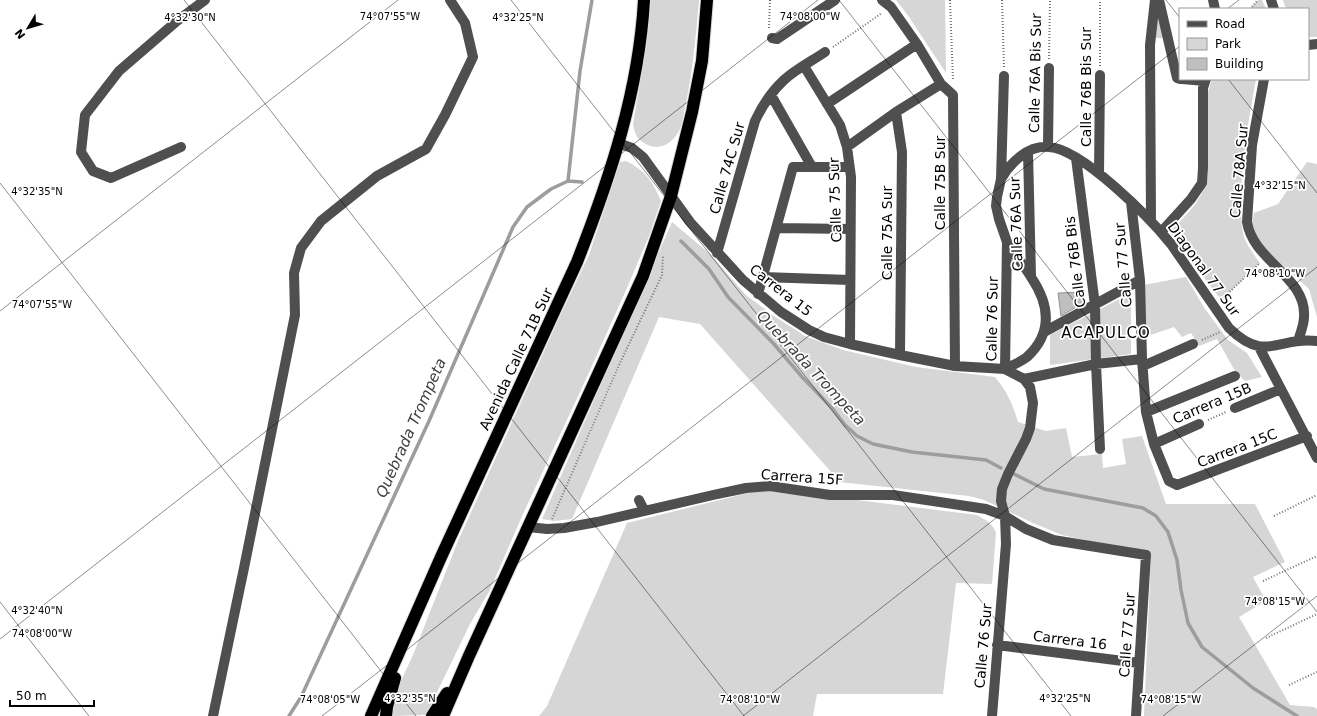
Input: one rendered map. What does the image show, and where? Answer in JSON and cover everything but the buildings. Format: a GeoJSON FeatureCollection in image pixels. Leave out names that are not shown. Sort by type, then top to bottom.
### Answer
{"type":"FeatureCollection","features":[{"type":"Feature","properties":{"kind":"highway","name":"Avenida Calle 71B Sur"},"geometry":{"type":"LineString","coordinates":[[371,716],[441,557],[577,262],[600,200],[618,143],[632,89],[640,40],[644,0]]}},
{"type":"Feature","properties":{"kind":"highway"},"geometry":{"type":"LineString","coordinates":[[443,716],[468,658],[643,276],[671,196],[698,83],[702,61],[707,0]]}},
{"type":"Feature","properties":{"kind":"highway"},"geometry":{"type":"LineString","coordinates":[[386,716],[391,692],[413,621]]}},
{"type":"Feature","properties":{"kind":"highway"},"geometry":{"type":"LineString","coordinates":[[432,716],[468,658]]}},
{"type":"Feature","properties":{"kind":"street"},"geometry":{"type":"LineString","coordinates":[[181,147],[111,178],[93,172],[81,152],[85,115],[119,71],[177,21],[205,0]]}},
{"type":"Feature","properties":{"kind":"street"},"geometry":{"type":"LineString","coordinates":[[213,716],[294,315],[294,273],[301,248],[321,221],[377,176],[426,149],[445,115],[473,57],[465,23],[450,0]]}},
{"type":"Feature","properties":{"kind":"street"},"geometry":{"type":"LineString","coordinates":[[772,38],[777,39],[822,4],[835,0]]}},
{"type":"Feature","properties":{"kind":"street"},"geometry":{"type":"LineString","coordinates":[[882,0],[891,7],[917,44],[941,84],[953,95]]}},
{"type":"Feature","properties":{"kind":"street"},"geometry":{"type":"LineString","coordinates":[[1151,222],[1150,45],[1155,0]]}},
{"type":"Feature","properties":{"kind":"street"},"geometry":{"type":"LineString","coordinates":[[1159,0],[1179,75]]}},
{"type":"Feature","properties":{"kind":"street"},"geometry":{"type":"LineString","coordinates":[[827,104],[917,44]]}},
{"type":"Feature","properties":{"kind":"street","name":"Calle 74C Sur"},"geometry":{"type":"LineString","coordinates":[[717,253],[755,121],[770,95],[784,80],[825,52]]}},
{"type":"Feature","properties":{"kind":"street","name":"Calle 75 Sur"},"geometry":{"type":"LineString","coordinates":[[804,66],[840,125],[847,147],[851,177],[850,344]]}},
{"type":"Feature","properties":{"kind":"street","name":"Calle 76A Bis Sur"},"geometry":{"type":"LineString","coordinates":[[1048,146],[1049,68]]}},
{"type":"Feature","properties":{"kind":"street","name":"Calle 76B Bis Sur"},"geometry":{"type":"LineString","coordinates":[[1099,173],[1100,75]]}},
{"type":"Feature","properties":{"kind":"street","name":"Calle 76 Sur"},"geometry":{"type":"LineString","coordinates":[[992,716],[1006,544],[1005,516],[1001,501],[1002,489],[1030,428],[1033,402],[1030,387],[1024,379],[1006,369],[1007,242],[996,206],[1001,179],[1004,76]]}},
{"type":"Feature","properties":{"kind":"street"},"geometry":{"type":"LineString","coordinates":[[1161,232],[1191,199],[1202,183],[1203,88],[1205,80]]}},
{"type":"Feature","properties":{"kind":"street","name":"Calle 78A Sur"},"geometry":{"type":"LineString","coordinates":[[1264,80],[1252,145],[1248,222],[1249,231],[1253,240],[1293,284],[1300,296],[1304,307],[1304,318],[1298,341]]}},
{"type":"Feature","properties":{"kind":"street"},"geometry":{"type":"LineString","coordinates":[[847,147],[896,112],[941,84]]}},
{"type":"Feature","properties":{"kind":"street"},"geometry":{"type":"LineString","coordinates":[[770,95],[812,167]]}},
{"type":"Feature","properties":{"kind":"street","name":"Calle 75B Sur"},"geometry":{"type":"LineString","coordinates":[[953,95],[955,366]]}},
{"type":"Feature","properties":{"kind":"street","name":"Calle 75A Sur"},"geometry":{"type":"LineString","coordinates":[[896,112],[902,152],[900,355]]}},
{"type":"Feature","properties":{"kind":"street","name":"Carrera 15"},"geometry":{"type":"LineString","coordinates":[[618,143],[632,148],[643,157],[690,222],[717,253],[758,294],[781,312],[809,330],[824,337],[850,344],[955,366],[1006,369]]}},
{"type":"Feature","properties":{"kind":"street"},"geometry":{"type":"LineString","coordinates":[[1001,179],[1018,157],[1035,148],[1048,146]]}},
{"type":"Feature","properties":{"kind":"street","name":"Diagonal 77 Sur"},"geometry":{"type":"LineString","coordinates":[[1048,146],[1056,148],[1076,158],[1099,173],[1131,202],[1171,244],[1229,328],[1246,341],[1259,347]]}},
{"type":"Feature","properties":{"kind":"street","name":"Calle 76A Sur"},"geometry":{"type":"LineString","coordinates":[[1006,369],[1026,358],[1044,332],[1046,314],[1044,303],[1031,276],[1028,152]]}},
{"type":"Feature","properties":{"kind":"street","name":"Calle 76B Bis"},"geometry":{"type":"LineString","coordinates":[[1076,158],[1095,305],[1100,449]]}},
{"type":"Feature","properties":{"kind":"street"},"geometry":{"type":"LineString","coordinates":[[758,294],[794,167],[849,167]]}},
{"type":"Feature","properties":{"kind":"street","name":"Calle 77 Sur"},"geometry":{"type":"LineString","coordinates":[[1131,202],[1140,280],[1142,363],[1146,412],[1154,444],[1169,481],[1177,485]]}},
{"type":"Feature","properties":{"kind":"street"},"geometry":{"type":"LineString","coordinates":[[777,228],[850,229]]}},
{"type":"Feature","properties":{"kind":"street"},"geometry":{"type":"LineString","coordinates":[[1007,242],[1012,252],[1031,276]]}},
{"type":"Feature","properties":{"kind":"street"},"geometry":{"type":"LineString","coordinates":[[763,277],[850,280]]}},
{"type":"Feature","properties":{"kind":"street"},"geometry":{"type":"LineString","coordinates":[[1044,332],[1140,280]]}},
{"type":"Feature","properties":{"kind":"street"},"geometry":{"type":"LineString","coordinates":[[1317,341],[1298,341],[1274,346],[1259,347],[1282,388],[1317,458]]}},
{"type":"Feature","properties":{"kind":"street"},"geometry":{"type":"LineString","coordinates":[[1024,379],[1096,364],[1142,363],[1193,344]]}},
{"type":"Feature","properties":{"kind":"street"},"geometry":{"type":"LineString","coordinates":[[1146,412],[1235,376]]}},
{"type":"Feature","properties":{"kind":"street","name":"Carrera 15B"},"geometry":{"type":"LineString","coordinates":[[1235,408],[1282,388]]}},
{"type":"Feature","properties":{"kind":"street","name":"Carrera 15B"},"geometry":{"type":"LineString","coordinates":[[1154,444],[1199,424]]}},
{"type":"Feature","properties":{"kind":"street","name":"Carrera 15C"},"geometry":{"type":"LineString","coordinates":[[1177,485],[1307,436]]}},
{"type":"Feature","properties":{"kind":"street","name":"Carrera 15F"},"geometry":{"type":"LineString","coordinates":[[528,527],[547,529],[564,528],[597,522],[644,510],[746,488],[770,486],[830,495],[893,495],[986,509],[1005,516],[1026,529],[1053,540],[1146,555]]}},
{"type":"Feature","properties":{"kind":"street"},"geometry":{"type":"LineString","coordinates":[[638,500],[644,510]]}},
{"type":"Feature","properties":{"kind":"street","name":"Calle 77 Sur"},"geometry":{"type":"LineString","coordinates":[[1136,716],[1146,555]]}},
{"type":"Feature","properties":{"kind":"street","name":"Carrera 16"},"geometry":{"type":"LineString","coordinates":[[997,645],[1139,663]]}},
{"type":"Feature","properties":{"kind":"path"},"geometry":{"type":"LineString","coordinates":[[770,0],[769,34],[772,38]]}},
{"type":"Feature","properties":{"kind":"path"},"geometry":{"type":"LineString","coordinates":[[950,0],[953,95]]}},
{"type":"Feature","properties":{"kind":"path"},"geometry":{"type":"LineString","coordinates":[[1002,0],[1004,76]]}},
{"type":"Feature","properties":{"kind":"path","name":"Calle 76A Bis Sur"},"geometry":{"type":"LineString","coordinates":[[1049,68],[1050,0]]}},
{"type":"Feature","properties":{"kind":"path","name":"Calle 76B Bis Sur"},"geometry":{"type":"LineString","coordinates":[[1100,0],[1100,75]]}},
{"type":"Feature","properties":{"kind":"path"},"geometry":{"type":"LineString","coordinates":[[1251,8],[1258,0]]}},
{"type":"Feature","properties":{"kind":"path"},"geometry":{"type":"LineString","coordinates":[[825,52],[891,7]]}},
{"type":"Feature","properties":{"kind":"path"},"geometry":{"type":"LineString","coordinates":[[547,529],[662,275],[664,254]]}},
{"type":"Feature","properties":{"kind":"path"},"geometry":{"type":"LineString","coordinates":[[1214,306],[1267,257]]}},
{"type":"Feature","properties":{"kind":"path"},"geometry":{"type":"LineString","coordinates":[[1193,344],[1229,328]]}},
{"type":"Feature","properties":{"kind":"path","name":"Carrera 15B"},"geometry":{"type":"LineString","coordinates":[[1199,424],[1235,408]]}},
{"type":"Feature","properties":{"kind":"path"},"geometry":{"type":"LineString","coordinates":[[1274,516],[1317,495]]}},
{"type":"Feature","properties":{"kind":"path"},"geometry":{"type":"LineString","coordinates":[[1263,581],[1317,556]]}},
{"type":"Feature","properties":{"kind":"path"},"geometry":{"type":"LineString","coordinates":[[1266,638],[1317,614]]}},
{"type":"Feature","properties":{"kind":"path"},"geometry":{"type":"LineString","coordinates":[[1289,685],[1317,672]]}},
{"type":"Feature","properties":{"kind":"green space"},"geometry":{"type":"Polygon","coordinates":[[[651,0],[699,0],[692,64],[682,123],[677,134],[671,141],[658,147],[653,147],[641,141],[636,134],[633,124],[646,48],[651,0]]]}},
{"type":"Feature","properties":{"kind":"green space"},"geometry":{"type":"Polygon","coordinates":[[[896,0],[945,0],[946,73],[909,17],[896,0]]]}},
{"type":"Feature","properties":{"kind":"green space"},"geometry":{"type":"Polygon","coordinates":[[[1258,0],[1262,0],[1266,8],[1251,8],[1258,0]]]}},
{"type":"Feature","properties":{"kind":"green space"},"geometry":{"type":"Polygon","coordinates":[[[1283,0],[1317,0],[1317,37],[1309,37],[1309,8],[1286,8],[1283,0]]]}},
{"type":"Feature","properties":{"kind":"green space"},"geometry":{"type":"Polygon","coordinates":[[[1157,7],[1165,38],[1155,38],[1157,7]]]}},
{"type":"Feature","properties":{"kind":"green space"},"geometry":{"type":"Polygon","coordinates":[[[1212,80],[1256,80],[1244,153],[1241,207],[1244,237],[1249,248],[1260,263],[1221,300],[1170,232],[1194,206],[1206,184],[1208,175],[1208,92],[1212,80]]]}},
{"type":"Feature","properties":{"kind":"green space"},"geometry":{"type":"Polygon","coordinates":[[[626,161],[638,168],[648,177],[661,201],[649,236],[627,288],[523,514],[490,590],[470,624],[426,715],[393,716],[391,708],[393,698],[413,655],[458,541],[589,255],[620,162],[626,161]]]}},
{"type":"Feature","properties":{"kind":"green space"},"geometry":{"type":"Polygon","coordinates":[[[1307,162],[1317,164],[1317,317],[1309,289],[1263,247],[1256,236],[1252,224],[1254,213],[1278,204],[1307,162]]]}},
{"type":"Feature","properties":{"kind":"green space"},"geometry":{"type":"Polygon","coordinates":[[[672,222],[710,254],[746,295],[774,316],[805,336],[843,350],[916,367],[995,377],[1009,398],[1018,422],[1046,431],[1066,428],[1072,457],[1102,454],[1103,468],[1126,464],[1122,439],[1142,436],[1166,504],[1255,504],[1285,562],[1253,577],[1266,601],[1239,617],[1290,705],[1314,707],[1317,709],[1317,716],[1144,716],[1151,555],[1062,535],[984,500],[969,496],[840,482],[700,324],[659,317],[572,519],[554,521],[542,519],[672,222]]]}},
{"type":"Feature","properties":{"kind":"green space"},"geometry":{"type":"Polygon","coordinates":[[[1186,277],[1205,309],[1228,340],[1247,353],[1262,377],[1245,381],[1235,371],[1217,339],[1199,346],[1191,333],[1182,337],[1174,327],[1145,337],[1144,285],[1186,277]]]}},
{"type":"Feature","properties":{"kind":"green space"},"geometry":{"type":"Polygon","coordinates":[[[1131,293],[1131,354],[1050,365],[1050,335],[1131,293]]]}},
{"type":"Feature","properties":{"kind":"green space"},"geometry":{"type":"Polygon","coordinates":[[[756,491],[785,491],[977,515],[991,525],[996,533],[992,584],[956,583],[943,694],[817,694],[813,716],[539,716],[547,706],[627,523],[756,491]]]}},
{"type":"Feature","properties":{"kind":"waterway"},"geometry":{"type":"LineString","coordinates":[[568,181],[580,71],[592,0]]}},
{"type":"Feature","properties":{"kind":"waterway","name":"Quebrada Trompeta"},"geometry":{"type":"LineString","coordinates":[[289,716],[301,697],[429,421],[513,227],[527,207],[551,189],[568,181],[582,182]]}},
{"type":"Feature","properties":{"kind":"waterway","name":"Quebrada Trompeta"},"geometry":{"type":"LineString","coordinates":[[681,241],[709,269],[728,297],[773,343],[803,378],[832,408],[845,425],[857,436],[873,444],[912,452],[986,460],[1001,468]]}},
{"type":"Feature","properties":{"kind":"waterway","name":"Quebrada Trompeta"},"geometry":{"type":"LineString","coordinates":[[1014,474],[1044,489],[1143,508],[1156,516],[1168,532],[1177,560],[1181,590],[1188,623],[1202,647],[1253,688],[1297,716]]}},
{"type":"Feature","properties":{"kind":"district","name":"ACAPULCO"},"geometry":{"type":"Point","coordinates":[1106,333]}}]}
